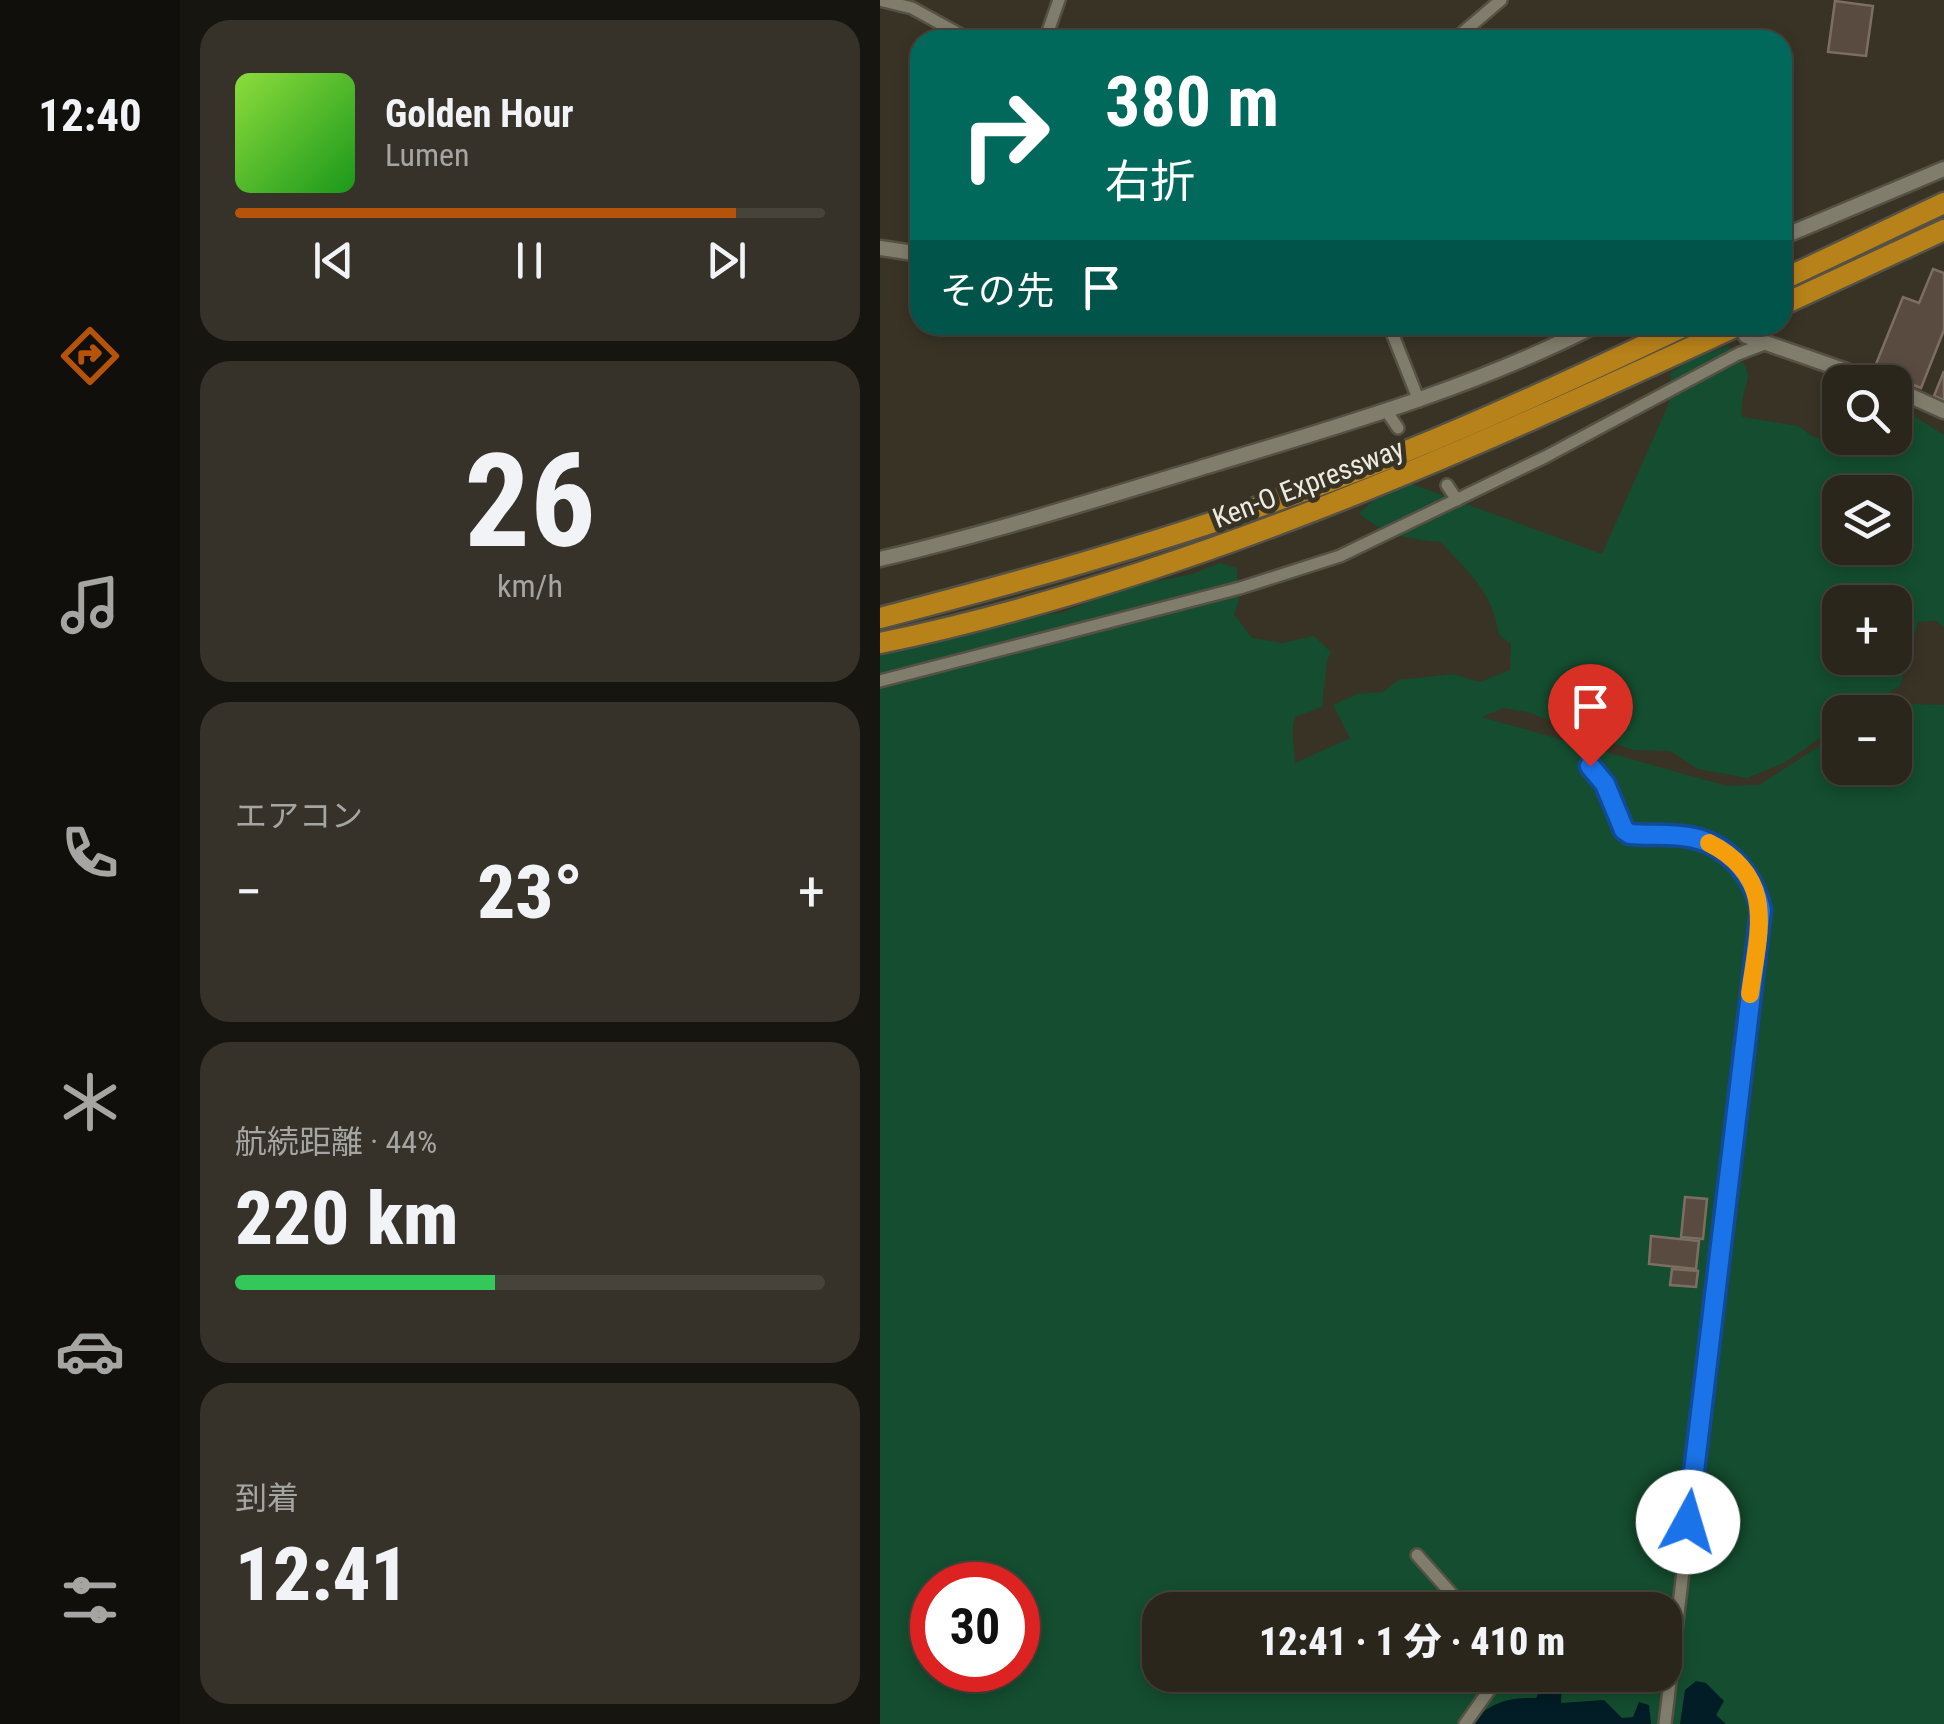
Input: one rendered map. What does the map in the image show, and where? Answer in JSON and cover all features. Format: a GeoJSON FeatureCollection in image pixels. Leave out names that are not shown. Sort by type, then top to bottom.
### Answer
{"type":"FeatureCollection","features":[{"type":"Feature","properties":{"kind":"highway"},"geometry":{"type":"LineString","coordinates":[[1792,275],[1944,203]]}},
{"type":"Feature","properties":{"kind":"highway"},"geometry":{"type":"LineString","coordinates":[[1792,300],[1944,230]]}},
{"type":"Feature","properties":{"kind":"highway","name":"Ken-O Expressway"},"geometry":{"type":"LineString","coordinates":[[880,618],[1042,576],[1284,498],[1398,455],[1665,335]]}},
{"type":"Feature","properties":{"kind":"highway","name":"Ken-O Expressway"},"geometry":{"type":"LineString","coordinates":[[880,643],[1050,602],[1172,564],[1405,476],[1733,335]]}},
{"type":"Feature","properties":{"kind":"street"},"geometry":{"type":"LineString","coordinates":[[880,0],[912,8],[952,30]]}},
{"type":"Feature","properties":{"kind":"street"},"geometry":{"type":"LineString","coordinates":[[1048,30],[1058,0]]}},
{"type":"Feature","properties":{"kind":"street"},"geometry":{"type":"LineString","coordinates":[[1466,30],[1501,0]]}},
{"type":"Feature","properties":{"kind":"street"},"geometry":{"type":"LineString","coordinates":[[1792,233],[1944,169]]}},
{"type":"Feature","properties":{"kind":"street"},"geometry":{"type":"LineString","coordinates":[[880,248],[910,252]]}},
{"type":"Feature","properties":{"kind":"street"},"geometry":{"type":"LineString","coordinates":[[1393,335],[1418,401]]}},
{"type":"Feature","properties":{"kind":"street"},"geometry":{"type":"LineString","coordinates":[[880,559],[1086,506],[1387,412],[1573,335]]}},
{"type":"Feature","properties":{"kind":"street"},"geometry":{"type":"LineString","coordinates":[[1750,335],[1830,365]]}},
{"type":"Feature","properties":{"kind":"street"},"geometry":{"type":"LineString","coordinates":[[880,681],[1240,588],[1340,556],[1457,500],[1738,354],[1767,343]]}},
{"type":"Feature","properties":{"kind":"street"},"geometry":{"type":"LineString","coordinates":[[1912,397],[1944,411]]}},
{"type":"Feature","properties":{"kind":"street"},"geometry":{"type":"LineString","coordinates":[[1387,412],[1398,428]]}},
{"type":"Feature","properties":{"kind":"street"},"geometry":{"type":"LineString","coordinates":[[1447,485],[1457,500]]}},
{"type":"Feature","properties":{"kind":"street"},"geometry":{"type":"LineString","coordinates":[[1590,766],[1605,784],[1624,830],[1630,834],[1696,838],[1714,845],[1746,872],[1761,910],[1665,1724]]}},
{"type":"Feature","properties":{"kind":"street"},"geometry":{"type":"LineString","coordinates":[[1417,1555],[1450,1592]]}},
{"type":"Feature","properties":{"kind":"street"},"geometry":{"type":"LineString","coordinates":[[1465,1724],[1488,1692]]}},
{"type":"Feature","properties":{"kind":"green space"},"geometry":{"type":"Polygon","coordinates":[[[1729,346],[1748,374],[1742,417],[1798,426],[1822,439],[1822,455],[1912,455],[1912,415],[1944,435],[1944,627],[1936,621],[1918,622],[1912,643],[1912,585],[1822,585],[1822,675],[1903,675],[1900,686],[1885,695],[1822,695],[1822,737],[1786,762],[1747,778],[1698,769],[1670,751],[1633,750],[1527,712],[1504,708],[1481,717],[1727,786],[1759,785],[1822,745],[1822,785],[1912,785],[1912,704],[1944,705],[1944,1724],[880,1724],[880,656],[946,637],[975,634],[1027,617],[1061,613],[1128,587],[1192,574],[1220,563],[1237,568],[1239,601],[1234,614],[1252,638],[1282,643],[1314,636],[1331,652],[1322,707],[1295,717],[1295,763],[1350,738],[1333,705],[1357,694],[1383,692],[1398,680],[1453,674],[1480,682],[1510,670],[1511,644],[1499,635],[1485,594],[1441,542],[1397,535],[1359,513],[1374,500],[1412,484],[1602,554],[1669,403],[1671,373],[1693,358],[1729,346]]]}},
{"type":"Feature","properties":{"kind":"water"},"geometry":{"type":"Polygon","coordinates":[[[1696,1681],[1706,1683],[1724,1701],[1716,1715],[1726,1724],[1680,1724],[1685,1690],[1696,1681]]]}},
{"type":"Feature","properties":{"kind":"water"},"geometry":{"type":"Polygon","coordinates":[[[1539,1692],[1562,1692],[1561,1703],[1604,1700],[1622,1718],[1633,1717],[1639,1702],[1649,1705],[1651,1724],[1474,1724],[1473,1720],[1495,1705],[1536,1698],[1539,1692]]]}},
{"type":"Feature","properties":{"kind":"building"},"geometry":{"type":"Polygon","coordinates":[[[1835,1],[1873,6],[1866,56],[1828,52],[1835,1]]]}},
{"type":"Feature","properties":{"kind":"building"},"geometry":{"type":"Polygon","coordinates":[[[1933,269],[1944,273],[1944,330],[1921,388],[1912,384],[1912,365],[1876,365],[1903,297],[1919,303],[1933,269]]]}},
{"type":"Feature","properties":{"kind":"building"},"geometry":{"type":"Polygon","coordinates":[[[1944,371],[1944,400],[1934,396],[1944,371]]]}},
{"type":"Feature","properties":{"kind":"building"},"geometry":{"type":"Polygon","coordinates":[[[1685,1197],[1707,1199],[1703,1239],[1681,1237],[1685,1197]]]}},
{"type":"Feature","properties":{"kind":"building"},"geometry":{"type":"Polygon","coordinates":[[[1651,1236],[1699,1241],[1696,1269],[1649,1264],[1651,1236]]]}},
{"type":"Feature","properties":{"kind":"building"},"geometry":{"type":"Polygon","coordinates":[[[1672,1269],[1698,1271],[1696,1287],[1670,1285],[1672,1269]]]}},
{"type":"Feature","properties":{"kind":"slow traffic"},"geometry":{"type":"LineString","coordinates":[[1709,843],[1746,872],[1758,898],[1761,910],[1750,994]]}},
{"type":"Feature","properties":{"kind":"route"},"geometry":{"type":"LineString","coordinates":[[1590,766],[1605,784],[1624,830],[1630,834],[1696,838],[1714,845],[1746,872],[1761,910],[1688,1522]]}}]}
